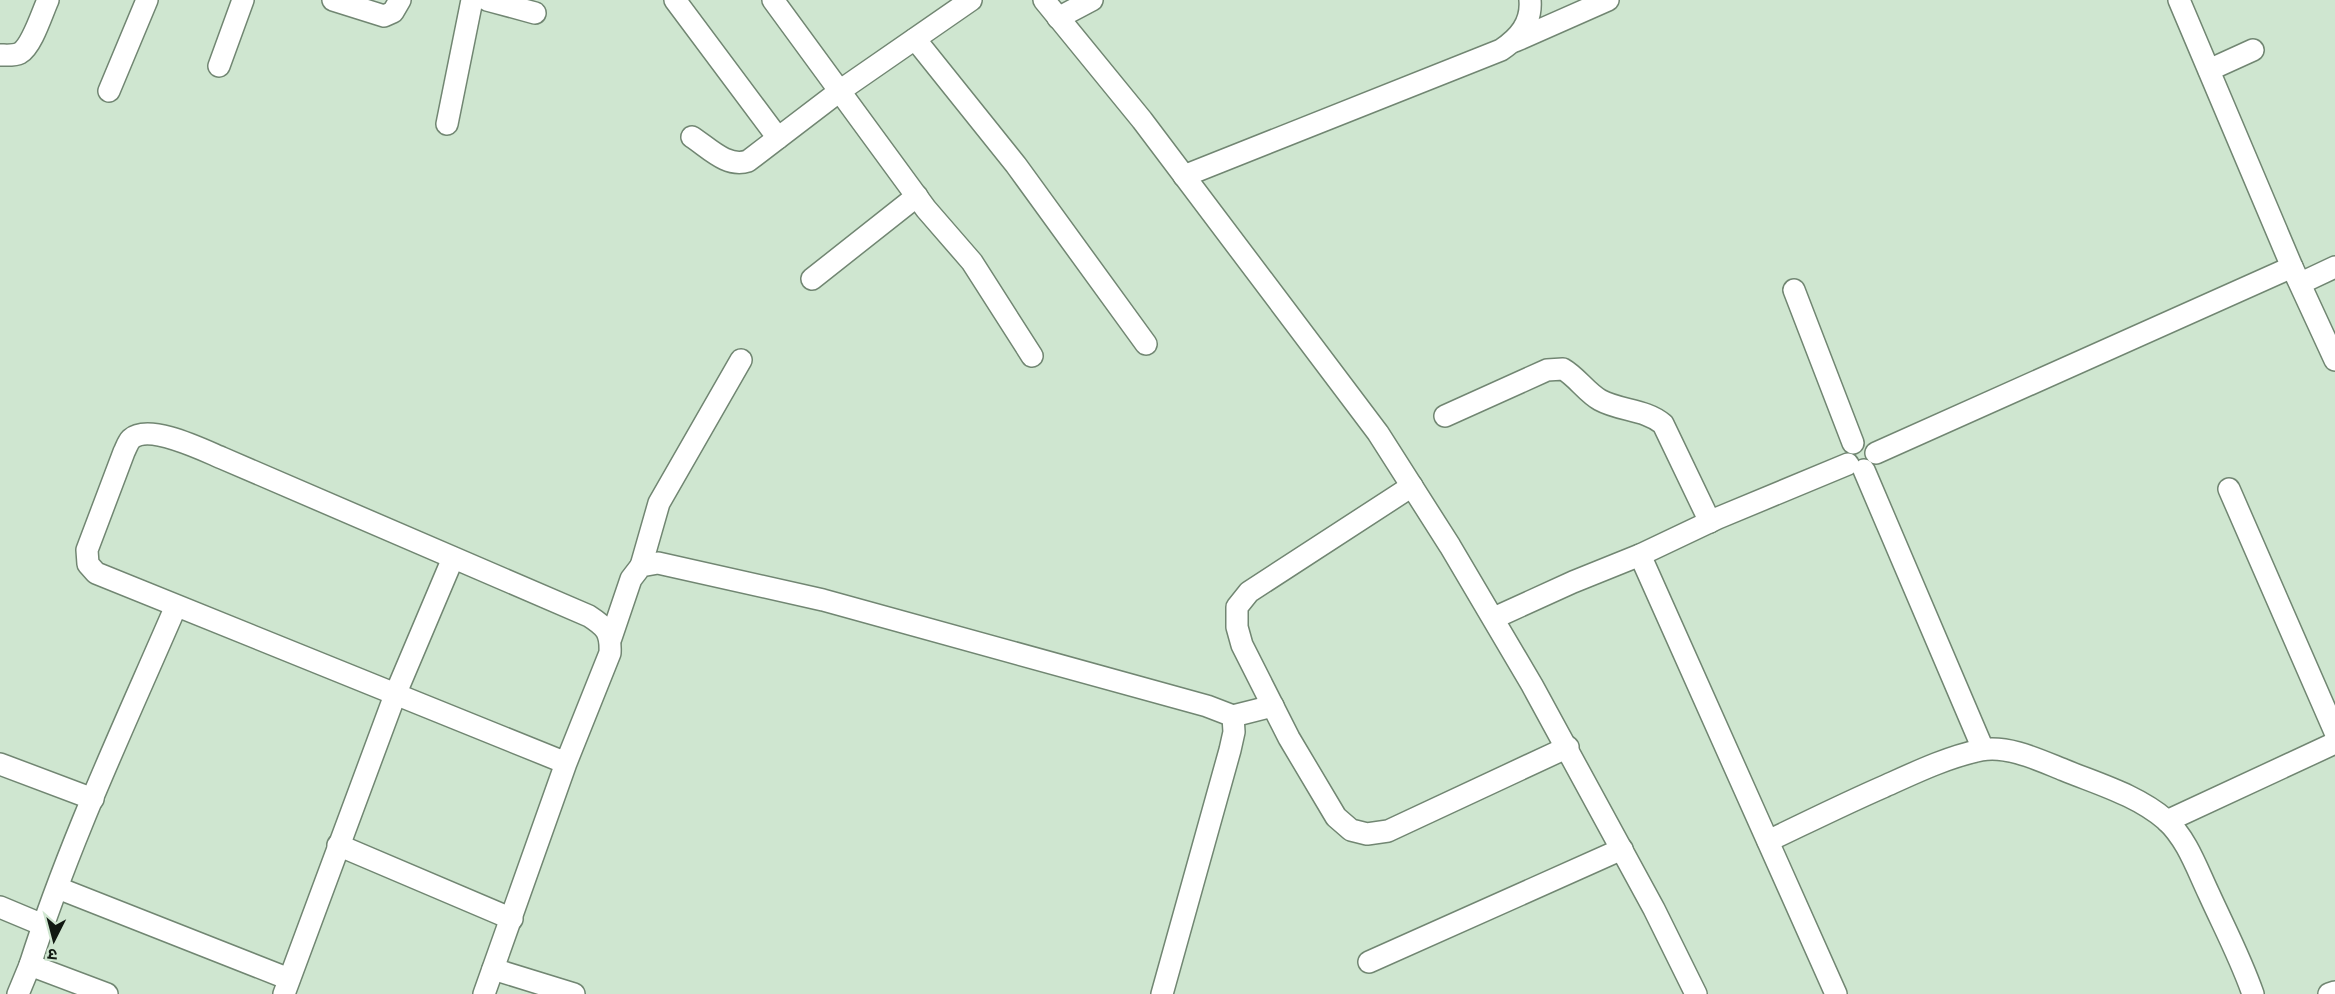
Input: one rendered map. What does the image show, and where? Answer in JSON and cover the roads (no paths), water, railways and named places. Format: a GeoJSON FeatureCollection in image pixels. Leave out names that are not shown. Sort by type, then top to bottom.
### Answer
{"type":"FeatureCollection","features":[{"type":"Feature","properties":{"kind":"street"},"geometry":{"type":"LineString","coordinates":[[0,55],[22,52],[48,0]]}},
{"type":"Feature","properties":{"kind":"street"},"geometry":{"type":"LineString","coordinates":[[109,91],[147,0]]}},
{"type":"Feature","properties":{"kind":"street"},"geometry":{"type":"LineString","coordinates":[[219,66],[243,0]]}},
{"type":"Feature","properties":{"kind":"street"},"geometry":{"type":"LineString","coordinates":[[333,0],[384,16],[393,12],[400,0]]}},
{"type":"Feature","properties":{"kind":"street"},"geometry":{"type":"LineString","coordinates":[[447,124],[472,0]]}},
{"type":"Feature","properties":{"kind":"street"},"geometry":{"type":"LineString","coordinates":[[487,0],[535,13]]}},
{"type":"Feature","properties":{"kind":"street"},"geometry":{"type":"LineString","coordinates":[[675,0],[778,138]]}},
{"type":"Feature","properties":{"kind":"street"},"geometry":{"type":"LineString","coordinates":[[773,0],[917,196],[972,262],[1032,356]]}},
{"type":"Feature","properties":{"kind":"street"},"geometry":{"type":"LineString","coordinates":[[692,137],[735,164],[748,161],[841,90],[971,0]]}},
{"type":"Feature","properties":{"kind":"street"},"geometry":{"type":"LineString","coordinates":[[1044,0],[1142,120],[1347,391],[1412,486],[1494,618],[1568,747],[1696,994]]}},
{"type":"Feature","properties":{"kind":"street"},"geometry":{"type":"LineString","coordinates":[[1059,18],[1092,0]]}},
{"type":"Feature","properties":{"kind":"street"},"geometry":{"type":"LineString","coordinates":[[1514,41],[1525,27],[1531,9],[1530,0]]}},
{"type":"Feature","properties":{"kind":"street"},"geometry":{"type":"LineString","coordinates":[[1184,176],[1501,50],[1514,41],[1608,0]]}},
{"type":"Feature","properties":{"kind":"street"},"geometry":{"type":"LineString","coordinates":[[2179,0],[2296,275],[2335,360]]}},
{"type":"Feature","properties":{"kind":"street"},"geometry":{"type":"LineString","coordinates":[[915,39],[1016,165],[1146,344]]}},
{"type":"Feature","properties":{"kind":"street"},"geometry":{"type":"LineString","coordinates":[[2209,70],[2253,50]]}},
{"type":"Feature","properties":{"kind":"street"},"geometry":{"type":"LineString","coordinates":[[812,279],[917,196]]}},
{"type":"Feature","properties":{"kind":"street"},"geometry":{"type":"LineString","coordinates":[[1494,618],[1860,457],[2296,275],[2335,267]]}},
{"type":"Feature","properties":{"kind":"street"},"geometry":{"type":"LineString","coordinates":[[1794,290],[1860,457],[1983,750]]}},
{"type":"Feature","properties":{"kind":"street"},"geometry":{"type":"LineString","coordinates":[[484,994],[566,763],[610,653],[611,638],[631,579],[641,566],[659,503],[741,360]]}},
{"type":"Feature","properties":{"kind":"street"},"geometry":{"type":"LineString","coordinates":[[1445,416],[1547,370],[1563,369],[1598,399],[1622,409],[1648,414],[1663,424],[1710,522]]}},
{"type":"Feature","properties":{"kind":"street"},"geometry":{"type":"LineString","coordinates":[[566,763],[109,580],[96,573],[88,564],[87,550],[92,533],[124,452],[132,439],[143,433],[165,436],[222,458],[589,616],[602,624],[611,638]]}},
{"type":"Feature","properties":{"kind":"street"},"geometry":{"type":"LineString","coordinates":[[1412,486],[1249,592],[1237,607],[1237,627],[1242,645],[1288,738],[1336,817],[1351,830],[1367,834],[1388,831],[1568,747]]}},
{"type":"Feature","properties":{"kind":"street"},"geometry":{"type":"LineString","coordinates":[[2229,489],[2335,732]]}},
{"type":"Feature","properties":{"kind":"street"},"geometry":{"type":"LineString","coordinates":[[1640,555],[1836,994]]}},
{"type":"Feature","properties":{"kind":"street"},"geometry":{"type":"LineString","coordinates":[[58,888],[286,986],[395,695],[453,558]]}},
{"type":"Feature","properties":{"kind":"street"},"geometry":{"type":"LineString","coordinates":[[641,566],[658,563],[823,600],[1207,706],[1233,716],[1273,706]]}},
{"type":"Feature","properties":{"kind":"street"},"geometry":{"type":"LineString","coordinates":[[18,994],[93,799],[176,606]]}},
{"type":"Feature","properties":{"kind":"street"},"geometry":{"type":"LineString","coordinates":[[1162,994],[1230,750],[1234,732],[1233,716]]}},
{"type":"Feature","properties":{"kind":"street"},"geometry":{"type":"LineString","coordinates":[[2167,821],[2335,743]]}},
{"type":"Feature","properties":{"kind":"street"},"geometry":{"type":"LineString","coordinates":[[1768,841],[1943,761],[1983,750],[2014,752],[2126,795],[2150,808],[2167,821],[2183,841],[2194,861],[2237,952],[2253,994]]}},
{"type":"Feature","properties":{"kind":"street"},"geometry":{"type":"LineString","coordinates":[[0,764],[93,799]]}},
{"type":"Feature","properties":{"kind":"street"},"geometry":{"type":"LineString","coordinates":[[338,845],[512,919]]}},
{"type":"Feature","properties":{"kind":"street"},"geometry":{"type":"LineString","coordinates":[[1368,962],[1622,849]]}},
{"type":"Feature","properties":{"kind":"street"},"geometry":{"type":"LineString","coordinates":[[0,908],[43,925]]}},
{"type":"Feature","properties":{"kind":"street"},"geometry":{"type":"LineString","coordinates":[[30,965],[107,994]]}},
{"type":"Feature","properties":{"kind":"street"},"geometry":{"type":"LineString","coordinates":[[493,969],[574,994]]}},
{"type":"Feature","properties":{"kind":"street"},"geometry":{"type":"LineString","coordinates":[[2329,994],[2335,992]]}}]}
